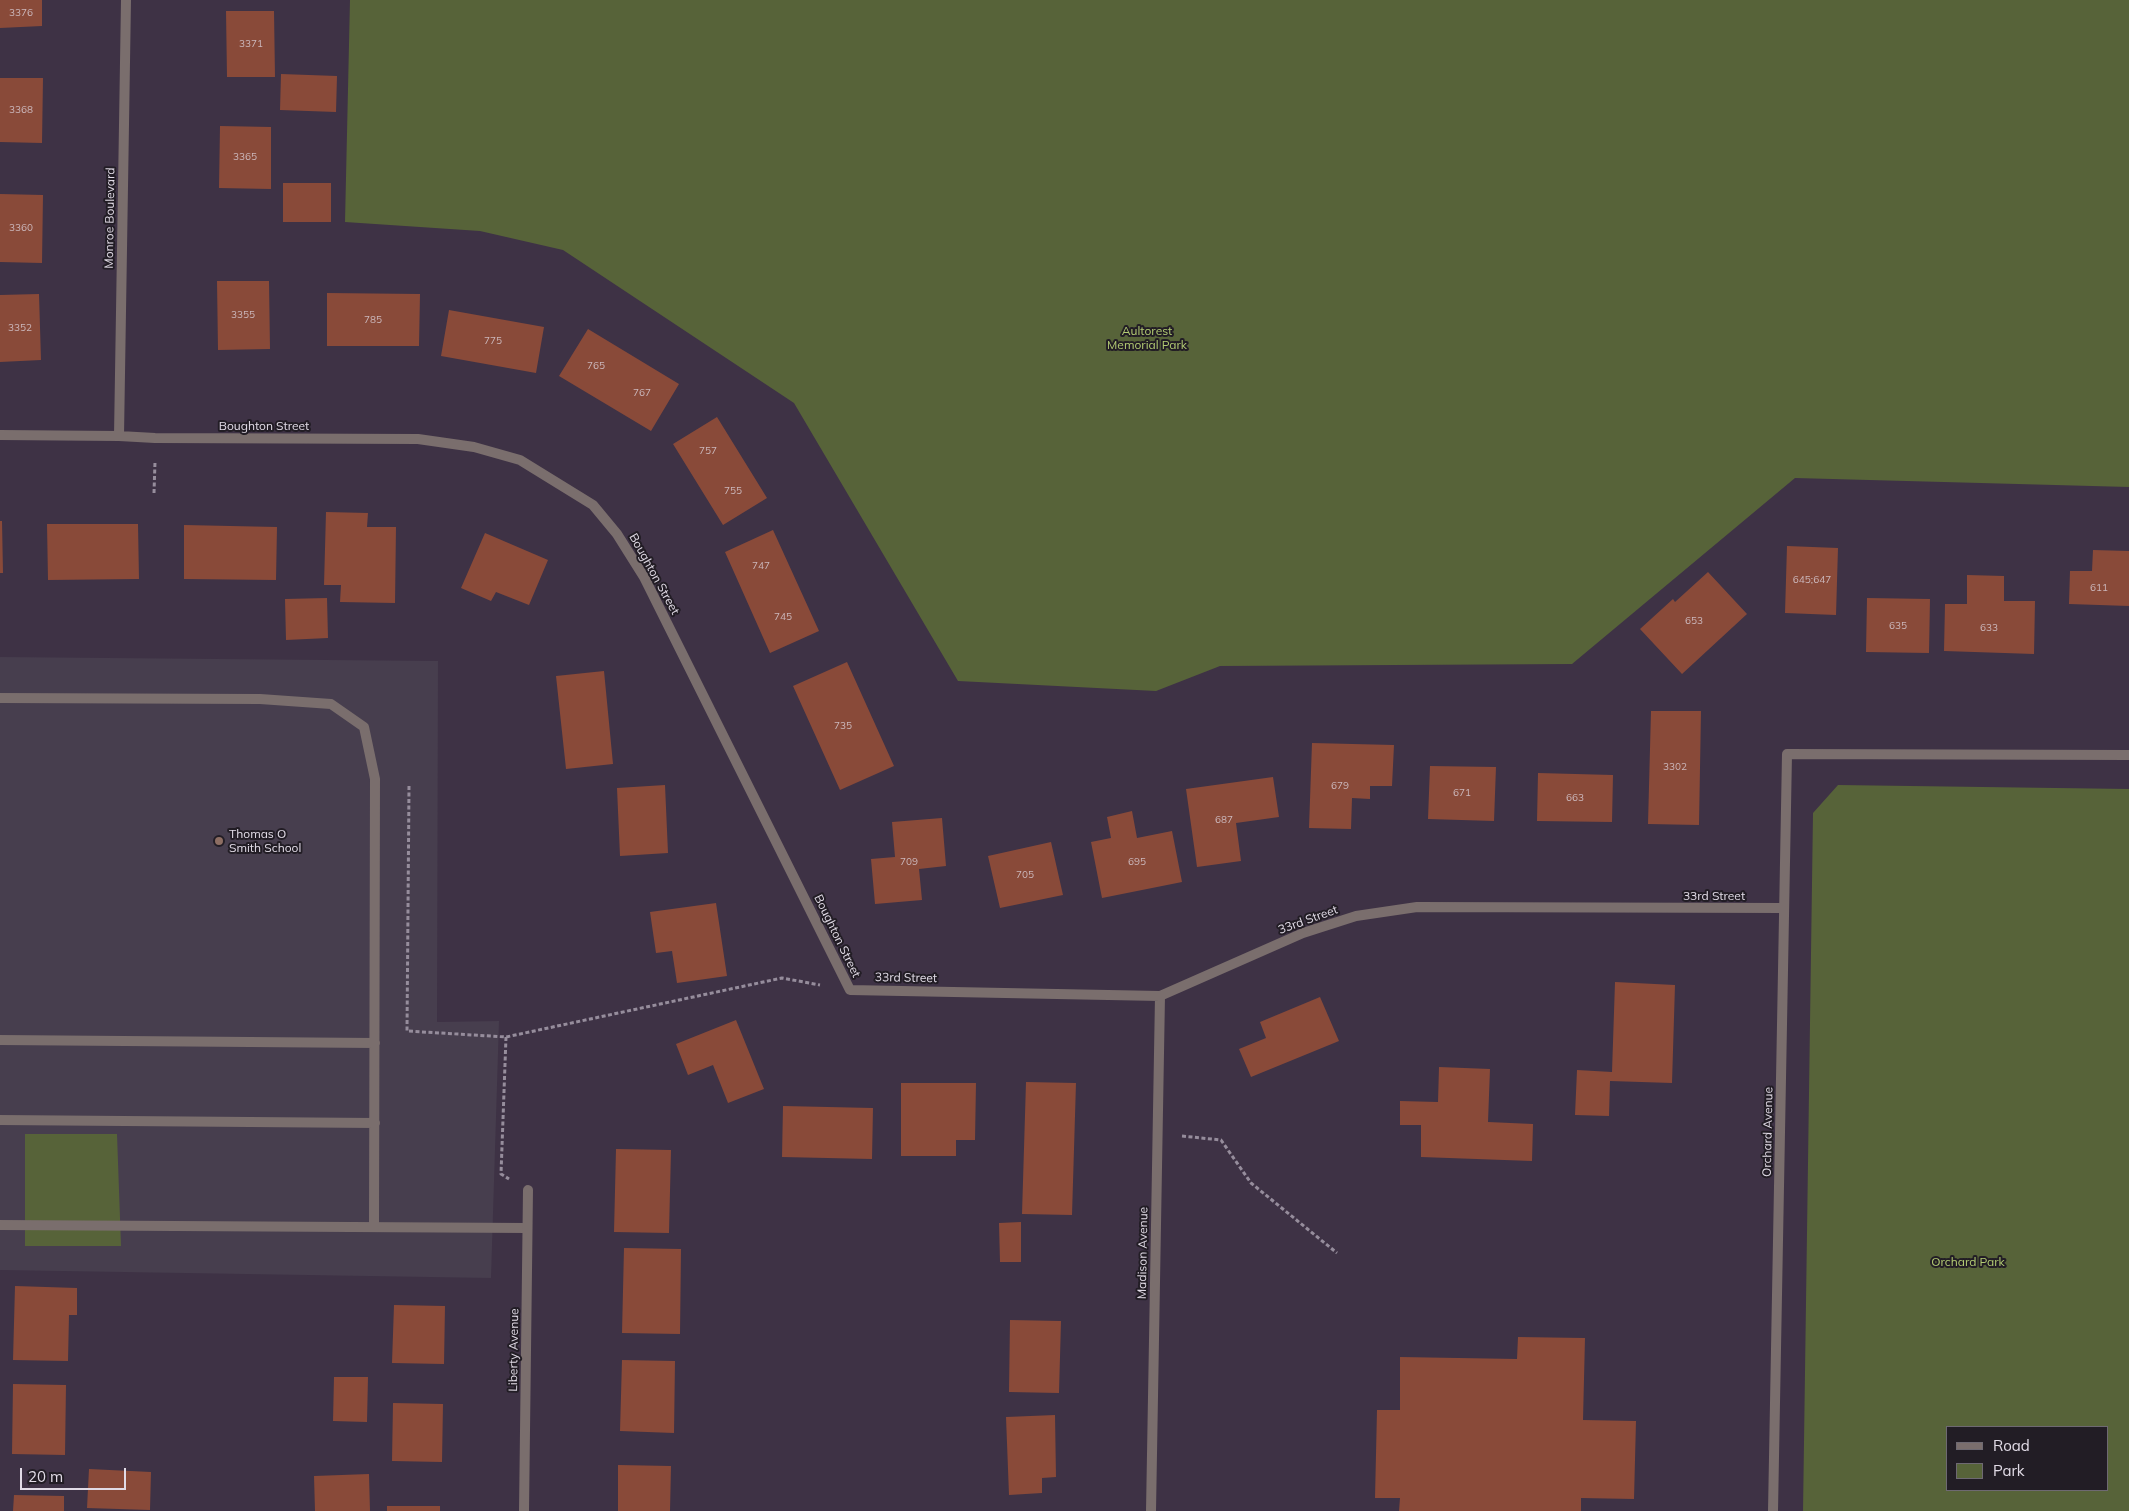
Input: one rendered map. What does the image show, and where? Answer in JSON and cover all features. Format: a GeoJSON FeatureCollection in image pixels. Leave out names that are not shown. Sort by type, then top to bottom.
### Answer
{"type":"FeatureCollection","features":[{"type":"Feature","properties":{"kind":"street","name":"Monroe Boulevard"},"geometry":{"type":"LineString","coordinates":[[119,436],[126,0]]}},
{"type":"Feature","properties":{"kind":"street","name":"Boughton Street"},"geometry":{"type":"LineString","coordinates":[[0,435],[155,438],[418,439],[474,447],[520,460],[593,505],[617,534],[644,577],[850,990]]}},
{"type":"Feature","properties":{"kind":"street"},"geometry":{"type":"LineString","coordinates":[[0,698],[260,699],[331,704],[364,727],[375,779],[374,1227]]}},
{"type":"Feature","properties":{"kind":"street","name":"Orchard Avenue"},"geometry":{"type":"LineString","coordinates":[[1773,1511],[1787,754],[2129,755]]}},
{"type":"Feature","properties":{"kind":"street","name":"33rd Street"},"geometry":{"type":"LineString","coordinates":[[850,990],[1160,996],[1303,932],[1356,916],[1417,907],[1784,908]]}},
{"type":"Feature","properties":{"kind":"street","name":"Madison Avenue"},"geometry":{"type":"LineString","coordinates":[[1151,1511],[1160,996]]}},
{"type":"Feature","properties":{"kind":"street"},"geometry":{"type":"LineString","coordinates":[[0,1040],[375,1043]]}},
{"type":"Feature","properties":{"kind":"street"},"geometry":{"type":"LineString","coordinates":[[0,1120],[375,1123]]}},
{"type":"Feature","properties":{"kind":"street","name":"Liberty Avenue"},"geometry":{"type":"LineString","coordinates":[[524,1511],[528,1190]]}},
{"type":"Feature","properties":{"kind":"street"},"geometry":{"type":"LineString","coordinates":[[0,1225],[527,1228]]}},
{"type":"Feature","properties":{"kind":"path"},"geometry":{"type":"LineString","coordinates":[[154,493],[155,438]]}},
{"type":"Feature","properties":{"kind":"path"},"geometry":{"type":"LineString","coordinates":[[409,786],[407,1031],[506,1037],[782,978],[850,990]]}},
{"type":"Feature","properties":{"kind":"path"},"geometry":{"type":"LineString","coordinates":[[506,1037],[501,1174],[528,1190]]}},
{"type":"Feature","properties":{"kind":"path"},"geometry":{"type":"LineString","coordinates":[[1197,1138],[1221,1140],[1251,1183],[1336,1253]]}},
{"type":"Feature","properties":{"kind":"shaded area","name":"Thomas O Smith School"},"geometry":{"type":"Polygon","coordinates":[[[0,657],[438,661],[437,1022],[499,1021],[491,1278],[0,1270],[0,657]]]}},
{"type":"Feature","properties":{"kind":"green space","name":"Aultorest Memorial Park"},"geometry":{"type":"Polygon","coordinates":[[[350,0],[2129,0],[2129,487],[1795,478],[1572,664],[1220,666],[1156,691],[958,681],[794,403],[563,250],[480,231],[345,222],[350,0]]]}},
{"type":"Feature","properties":{"kind":"green space","name":"Orchard Park"},"geometry":{"type":"Polygon","coordinates":[[[1838,785],[2129,789],[2129,1511],[1803,1511],[1813,813],[1838,785]]]}},
{"type":"Feature","properties":{"kind":"green space"},"geometry":{"type":"Polygon","coordinates":[[[25,1134],[117,1134],[121,1246],[25,1246],[25,1134]]]}},
{"type":"Feature","properties":{"kind":"building"},"geometry":{"type":"Polygon","coordinates":[[[0,0],[42,0],[42,26],[0,28],[0,0]]]}},
{"type":"Feature","properties":{"kind":"building"},"geometry":{"type":"Polygon","coordinates":[[[226,11],[274,11],[275,77],[227,77],[226,11]]]}},
{"type":"Feature","properties":{"kind":"building"},"geometry":{"type":"Polygon","coordinates":[[[281,74],[337,76],[336,112],[280,110],[281,74]]]}},
{"type":"Feature","properties":{"kind":"building"},"geometry":{"type":"Polygon","coordinates":[[[0,78],[43,78],[42,143],[0,142],[0,78]]]}},
{"type":"Feature","properties":{"kind":"building"},"geometry":{"type":"Polygon","coordinates":[[[220,126],[271,127],[271,189],[219,188],[220,126]]]}},
{"type":"Feature","properties":{"kind":"building"},"geometry":{"type":"Polygon","coordinates":[[[283,183],[331,183],[331,222],[283,222],[283,183]]]}},
{"type":"Feature","properties":{"kind":"building"},"geometry":{"type":"Polygon","coordinates":[[[0,194],[43,195],[42,263],[0,262],[0,194]]]}},
{"type":"Feature","properties":{"kind":"building"},"geometry":{"type":"Polygon","coordinates":[[[217,281],[269,281],[270,349],[218,350],[217,281]]]}},
{"type":"Feature","properties":{"kind":"building"},"geometry":{"type":"Polygon","coordinates":[[[327,293],[420,294],[419,346],[327,346],[327,293]]]}},
{"type":"Feature","properties":{"kind":"building"},"geometry":{"type":"Polygon","coordinates":[[[39,294],[41,360],[0,362],[0,295],[39,294]]]}},
{"type":"Feature","properties":{"kind":"building"},"geometry":{"type":"Polygon","coordinates":[[[449,310],[544,327],[536,373],[441,356],[449,310]]]}},
{"type":"Feature","properties":{"kind":"building"},"geometry":{"type":"Polygon","coordinates":[[[588,329],[679,384],[651,431],[559,376],[588,329]]]}},
{"type":"Feature","properties":{"kind":"building"},"geometry":{"type":"Polygon","coordinates":[[[717,417],[767,498],[723,525],[673,444],[717,417]]]}},
{"type":"Feature","properties":{"kind":"building"},"geometry":{"type":"Polygon","coordinates":[[[326,512],[368,513],[367,527],[396,527],[395,603],[340,602],[341,585],[324,585],[326,512]]]}},
{"type":"Feature","properties":{"kind":"building"},"geometry":{"type":"Polygon","coordinates":[[[0,521],[2,521],[3,573],[0,573],[0,521]]]}},
{"type":"Feature","properties":{"kind":"building"},"geometry":{"type":"Polygon","coordinates":[[[47,524],[138,524],[139,579],[48,580],[47,524]]]}},
{"type":"Feature","properties":{"kind":"building"},"geometry":{"type":"Polygon","coordinates":[[[184,525],[277,527],[276,580],[184,579],[184,525]]]}},
{"type":"Feature","properties":{"kind":"building"},"geometry":{"type":"Polygon","coordinates":[[[773,530],[819,631],[770,653],[725,552],[773,530]]]}},
{"type":"Feature","properties":{"kind":"building"},"geometry":{"type":"Polygon","coordinates":[[[485,533],[548,560],[529,605],[496,592],[491,601],[461,588],[485,533]]]}},
{"type":"Feature","properties":{"kind":"building"},"geometry":{"type":"Polygon","coordinates":[[[1787,546],[1838,548],[1836,615],[1785,613],[1787,546]]]}},
{"type":"Feature","properties":{"kind":"building"},"geometry":{"type":"Polygon","coordinates":[[[2093,550],[2129,551],[2129,606],[2069,604],[2070,571],[2092,571],[2093,550]]]}},
{"type":"Feature","properties":{"kind":"building"},"geometry":{"type":"Polygon","coordinates":[[[1708,572],[1747,614],[1682,674],[1640,629],[1673,599],[1675,602],[1708,572]]]}},
{"type":"Feature","properties":{"kind":"building"},"geometry":{"type":"Polygon","coordinates":[[[1967,575],[2004,576],[2004,601],[2035,601],[2034,654],[1944,651],[1945,604],[1967,604],[1967,575]]]}},
{"type":"Feature","properties":{"kind":"building"},"geometry":{"type":"Polygon","coordinates":[[[327,598],[328,638],[286,640],[285,599],[327,598]]]}},
{"type":"Feature","properties":{"kind":"building"},"geometry":{"type":"Polygon","coordinates":[[[1867,598],[1930,599],[1929,653],[1866,652],[1867,598]]]}},
{"type":"Feature","properties":{"kind":"building"},"geometry":{"type":"Polygon","coordinates":[[[847,662],[894,766],[840,790],[793,686],[847,662]]]}},
{"type":"Feature","properties":{"kind":"building"},"geometry":{"type":"Polygon","coordinates":[[[604,671],[613,764],[566,769],[556,676],[604,671]]]}},
{"type":"Feature","properties":{"kind":"building"},"geometry":{"type":"Polygon","coordinates":[[[1651,711],[1701,711],[1699,825],[1648,824],[1651,711]]]}},
{"type":"Feature","properties":{"kind":"building"},"geometry":{"type":"Polygon","coordinates":[[[1312,743],[1394,745],[1392,786],[1370,786],[1370,799],[1352,798],[1351,829],[1309,828],[1312,743]]]}},
{"type":"Feature","properties":{"kind":"building"},"geometry":{"type":"Polygon","coordinates":[[[1430,766],[1496,767],[1494,821],[1428,819],[1430,766]]]}},
{"type":"Feature","properties":{"kind":"building"},"geometry":{"type":"Polygon","coordinates":[[[1538,773],[1613,775],[1612,822],[1537,821],[1538,773]]]}},
{"type":"Feature","properties":{"kind":"building"},"geometry":{"type":"Polygon","coordinates":[[[1273,777],[1279,817],[1236,823],[1241,861],[1197,867],[1186,789],[1273,777]]]}},
{"type":"Feature","properties":{"kind":"building"},"geometry":{"type":"Polygon","coordinates":[[[665,785],[668,853],[620,856],[617,788],[665,785]]]}},
{"type":"Feature","properties":{"kind":"building"},"geometry":{"type":"Polygon","coordinates":[[[1132,811],[1137,838],[1172,831],[1182,882],[1102,898],[1091,842],[1111,838],[1107,817],[1132,811]]]}},
{"type":"Feature","properties":{"kind":"building"},"geometry":{"type":"Polygon","coordinates":[[[942,818],[946,866],[919,869],[922,900],[875,904],[871,859],[895,857],[892,822],[942,818]]]}},
{"type":"Feature","properties":{"kind":"building"},"geometry":{"type":"Polygon","coordinates":[[[1051,842],[1063,895],[1000,908],[988,856],[1051,842]]]}},
{"type":"Feature","properties":{"kind":"building"},"geometry":{"type":"Polygon","coordinates":[[[716,903],[727,976],[677,983],[672,951],[656,953],[650,912],[716,903]]]}},
{"type":"Feature","properties":{"kind":"building"},"geometry":{"type":"Polygon","coordinates":[[[1615,982],[1675,985],[1672,1083],[1610,1081],[1609,1116],[1575,1115],[1577,1070],[1612,1072],[1615,982]]]}},
{"type":"Feature","properties":{"kind":"building"},"geometry":{"type":"Polygon","coordinates":[[[1320,997],[1339,1041],[1251,1077],[1239,1049],[1266,1038],[1260,1022],[1320,997]]]}},
{"type":"Feature","properties":{"kind":"building"},"geometry":{"type":"Polygon","coordinates":[[[736,1020],[764,1089],[728,1103],[713,1065],[688,1075],[676,1044],[736,1020]]]}},
{"type":"Feature","properties":{"kind":"building"},"geometry":{"type":"Polygon","coordinates":[[[1439,1067],[1490,1069],[1488,1122],[1533,1124],[1532,1161],[1421,1157],[1421,1125],[1400,1125],[1400,1101],[1438,1102],[1439,1067]]]}},
{"type":"Feature","properties":{"kind":"building"},"geometry":{"type":"Polygon","coordinates":[[[1026,1082],[1076,1083],[1072,1215],[1022,1214],[1026,1082]]]}},
{"type":"Feature","properties":{"kind":"building"},"geometry":{"type":"Polygon","coordinates":[[[901,1083],[976,1083],[975,1140],[956,1140],[956,1156],[901,1156],[901,1083]]]}},
{"type":"Feature","properties":{"kind":"building"},"geometry":{"type":"Polygon","coordinates":[[[783,1106],[873,1108],[872,1159],[782,1157],[783,1106]]]}},
{"type":"Feature","properties":{"kind":"building"},"geometry":{"type":"Polygon","coordinates":[[[616,1149],[671,1150],[669,1233],[614,1232],[616,1149]]]}},
{"type":"Feature","properties":{"kind":"building"},"geometry":{"type":"Polygon","coordinates":[[[1021,1222],[1021,1262],[1000,1262],[999,1223],[1021,1222]]]}},
{"type":"Feature","properties":{"kind":"building"},"geometry":{"type":"Polygon","coordinates":[[[624,1248],[681,1249],[680,1334],[622,1333],[624,1248]]]}},
{"type":"Feature","properties":{"kind":"building"},"geometry":{"type":"Polygon","coordinates":[[[15,1286],[77,1288],[77,1315],[69,1315],[68,1361],[13,1360],[15,1286]]]}},
{"type":"Feature","properties":{"kind":"building"},"geometry":{"type":"Polygon","coordinates":[[[394,1305],[445,1306],[444,1364],[392,1363],[394,1305]]]}},
{"type":"Feature","properties":{"kind":"building"},"geometry":{"type":"Polygon","coordinates":[[[1010,1320],[1061,1321],[1059,1393],[1009,1392],[1010,1320]]]}},
{"type":"Feature","properties":{"kind":"building"},"geometry":{"type":"Polygon","coordinates":[[[1518,1337],[1585,1338],[1583,1420],[1636,1421],[1634,1499],[1581,1498],[1581,1511],[1399,1511],[1400,1498],[1375,1498],[1377,1410],[1400,1410],[1400,1357],[1517,1359],[1518,1337]]]}},
{"type":"Feature","properties":{"kind":"building"},"geometry":{"type":"Polygon","coordinates":[[[622,1360],[675,1361],[674,1433],[620,1431],[622,1360]]]}},
{"type":"Feature","properties":{"kind":"building"},"geometry":{"type":"Polygon","coordinates":[[[334,1377],[368,1377],[367,1422],[333,1421],[334,1377]]]}},
{"type":"Feature","properties":{"kind":"building"},"geometry":{"type":"Polygon","coordinates":[[[13,1384],[66,1385],[65,1455],[12,1454],[13,1384]]]}},
{"type":"Feature","properties":{"kind":"building"},"geometry":{"type":"Polygon","coordinates":[[[393,1403],[443,1404],[442,1462],[392,1461],[393,1403]]]}},
{"type":"Feature","properties":{"kind":"building"},"geometry":{"type":"Polygon","coordinates":[[[1055,1415],[1056,1477],[1042,1478],[1042,1493],[1009,1495],[1006,1417],[1055,1415]]]}},
{"type":"Feature","properties":{"kind":"building"},"geometry":{"type":"Polygon","coordinates":[[[618,1465],[671,1466],[670,1511],[618,1511],[618,1465]]]}},
{"type":"Feature","properties":{"kind":"building"},"geometry":{"type":"Polygon","coordinates":[[[89,1469],[151,1472],[150,1510],[87,1508],[89,1469]]]}},
{"type":"Feature","properties":{"kind":"building"},"geometry":{"type":"Polygon","coordinates":[[[369,1474],[370,1511],[315,1511],[314,1476],[369,1474]]]}},
{"type":"Feature","properties":{"kind":"building"},"geometry":{"type":"Polygon","coordinates":[[[14,1495],[64,1496],[64,1511],[13,1511],[14,1495]]]}},
{"type":"Feature","properties":{"kind":"building"},"geometry":{"type":"Polygon","coordinates":[[[387,1506],[440,1506],[440,1511],[387,1511],[387,1506]]]}},
{"type":"Feature","properties":{"kind":"place","name":"Thomas O Smith School"},"geometry":{"type":"Point","coordinates":[219,841]}}]}
